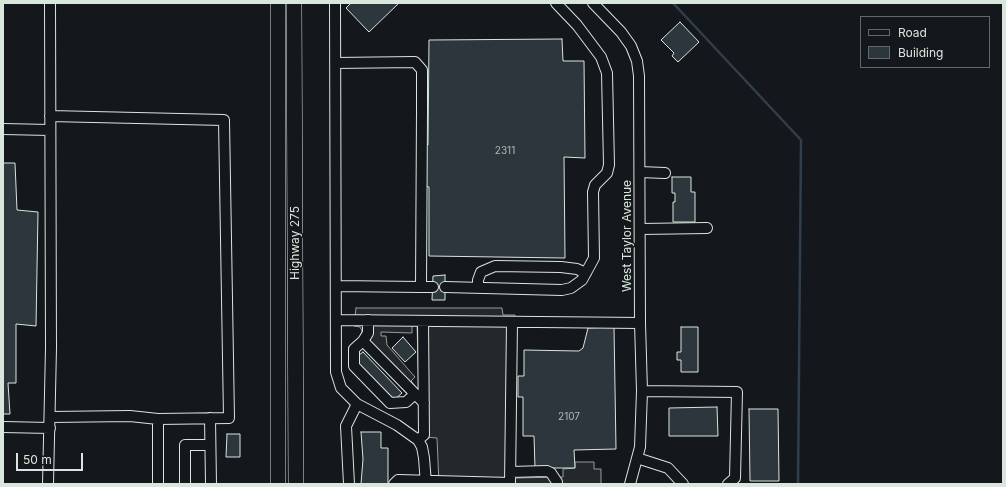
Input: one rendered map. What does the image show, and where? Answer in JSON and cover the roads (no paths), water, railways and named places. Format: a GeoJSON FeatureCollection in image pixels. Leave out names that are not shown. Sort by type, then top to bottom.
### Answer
{"type":"FeatureCollection","features":[{"type":"Feature","properties":{"kind":"highway","name":"Highway 275"},"geometry":{"type":"LineString","coordinates":[[278,3],[278,484]]}},
{"type":"Feature","properties":{"kind":"highway","name":"Highway 275"},"geometry":{"type":"LineString","coordinates":[[294,3],[296,484]]}},
{"type":"Feature","properties":{"kind":"street"},"geometry":{"type":"LineString","coordinates":[[48,484],[50,428],[50,3]]}},
{"type":"Feature","properties":{"kind":"street"},"geometry":{"type":"LineString","coordinates":[[335,3],[336,372],[340,388],[357,404],[397,425],[418,440],[422,447],[426,483]]}},
{"type":"Feature","properties":{"kind":"street"},"geometry":{"type":"LineString","coordinates":[[445,287],[562,290],[571,288],[582,280],[594,258],[593,192],[595,185],[607,174],[609,165],[607,73],[601,57],[577,25],[556,3]]}},
{"type":"Feature","properties":{"kind":"street","name":"West Taylor Avenue"},"geometry":{"type":"LineString","coordinates":[[593,3],[631,46],[637,61],[639,76],[641,229],[640,323],[642,391],[640,447],[630,484]]}},
{"type":"Feature","properties":{"kind":"street"},"geometry":{"type":"LineString","coordinates":[[334,64],[412,61],[421,66],[421,287]]}},
{"type":"Feature","properties":{"kind":"street"},"geometry":{"type":"LineString","coordinates":[[50,116],[224,120],[229,418],[158,419],[130,416],[50,417]]}},
{"type":"Feature","properties":{"kind":"street"},"geometry":{"type":"LineString","coordinates":[[3,129],[50,130]]}},
{"type":"Feature","properties":{"kind":"street"},"geometry":{"type":"LineString","coordinates":[[640,172],[664,173]]}},
{"type":"Feature","properties":{"kind":"street"},"geometry":{"type":"LineString","coordinates":[[641,229],[707,228]]}},
{"type":"Feature","properties":{"kind":"street"},"geometry":{"type":"LineString","coordinates":[[478,288],[478,280],[481,272],[495,266],[566,268],[577,269],[586,273]]}},
{"type":"Feature","properties":{"kind":"street"},"geometry":{"type":"LineString","coordinates":[[336,286],[433,287]]}},
{"type":"Feature","properties":{"kind":"street"},"geometry":{"type":"LineString","coordinates":[[336,320],[640,323]]}},
{"type":"Feature","properties":{"kind":"street"},"geometry":{"type":"LineString","coordinates":[[368,320],[368,333],[354,349],[354,366],[390,403],[406,402],[415,394]]}},
{"type":"Feature","properties":{"kind":"street"},"geometry":{"type":"LineString","coordinates":[[418,440],[424,434],[423,321]]}},
{"type":"Feature","properties":{"kind":"street"},"geometry":{"type":"LineString","coordinates":[[394,484],[398,480],[426,483],[510,483],[512,322]]}},
{"type":"Feature","properties":{"kind":"street"},"geometry":{"type":"LineString","coordinates":[[363,340],[424,404]]}},
{"type":"Feature","properties":{"kind":"street"},"geometry":{"type":"LineString","coordinates":[[642,391],[737,392],[734,478],[728,484]]}},
{"type":"Feature","properties":{"kind":"street"},"geometry":{"type":"LineString","coordinates":[[348,484],[346,426],[357,404]]}},
{"type":"Feature","properties":{"kind":"street"},"geometry":{"type":"LineString","coordinates":[[210,418],[211,484]]}},
{"type":"Feature","properties":{"kind":"street"},"geometry":{"type":"LineString","coordinates":[[158,419],[158,484]]}},
{"type":"Feature","properties":{"kind":"street"},"geometry":{"type":"LineString","coordinates":[[3,426],[50,428]]}},
{"type":"Feature","properties":{"kind":"street"},"geometry":{"type":"LineString","coordinates":[[185,484],[185,445],[210,445]]}},
{"type":"Feature","properties":{"kind":"street"},"geometry":{"type":"LineString","coordinates":[[637,458],[659,463],[668,468],[683,484]]}},
{"type":"Feature","properties":{"kind":"street"},"geometry":{"type":"LineString","coordinates":[[510,472],[547,471],[551,473],[557,482]]}},
{"type":"Feature","properties":{"kind":"waterway"},"geometry":{"type":"LineString","coordinates":[[673,3],[801,140],[798,484]]}}]}
